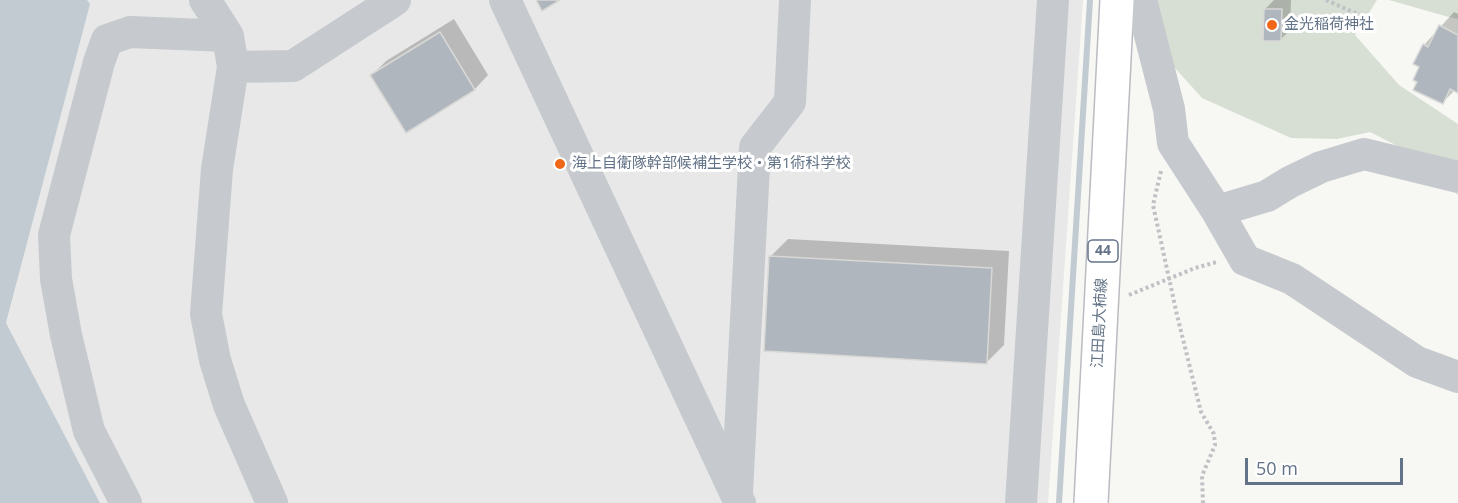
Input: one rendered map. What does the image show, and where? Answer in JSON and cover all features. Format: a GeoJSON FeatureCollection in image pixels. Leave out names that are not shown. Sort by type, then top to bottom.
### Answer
{"type":"FeatureCollection","features":[{"type":"Feature","properties":{"kind":"main road","name":"江田島大柿線"},"geometry":{"type":"LineString","coordinates":[[1091,503],[1117,0]]}},
{"type":"Feature","properties":{"kind":"street"},"geometry":{"type":"LineString","coordinates":[[205,0],[231,51],[217,169],[206,314],[214,360],[229,405],[272,503]]}},
{"type":"Feature","properties":{"kind":"street"},"geometry":{"type":"LineString","coordinates":[[126,503],[89,431],[66,335],[58,290],[54,235],[99,62],[107,40],[130,32],[231,51],[292,66],[395,0]]}},
{"type":"Feature","properties":{"kind":"street"},"geometry":{"type":"LineString","coordinates":[[505,0],[738,500]]}},
{"type":"Feature","properties":{"kind":"street"},"geometry":{"type":"LineString","coordinates":[[738,500],[755,147],[790,102],[795,0]]}},
{"type":"Feature","properties":{"kind":"street"},"geometry":{"type":"LineString","coordinates":[[1021,503],[1053,0]]}},
{"type":"Feature","properties":{"kind":"street"},"geometry":{"type":"LineString","coordinates":[[1141,0],[1169,110],[1173,143],[1217,211],[1245,260],[1292,279],[1417,362],[1458,377]]}},
{"type":"Feature","properties":{"kind":"street"},"geometry":{"type":"LineString","coordinates":[[1217,211],[1266,196],[1321,167],[1364,154],[1458,177]]}},
{"type":"Feature","properties":{"kind":"path"},"geometry":{"type":"LineString","coordinates":[[1326,0],[1371,20]]}},
{"type":"Feature","properties":{"kind":"path"},"geometry":{"type":"LineString","coordinates":[[1173,143],[1165,152],[1153,205],[1201,412],[1214,434],[1215,445],[1202,476],[1203,503]]}},
{"type":"Feature","properties":{"kind":"path"},"geometry":{"type":"LineString","coordinates":[[1100,305],[1211,263],[1245,260]]}},
{"type":"Feature","properties":{"kind":"shaded area"},"geometry":{"type":"Polygon","coordinates":[[[0,0],[87,0],[90,4],[6,323],[100,503],[0,503],[0,0]]]}},
{"type":"Feature","properties":{"kind":"shaded area","name":"海上自衛隊幹部候補生学校・第1術科学校"},"geometry":{"type":"Polygon","coordinates":[[[87,0],[1083,0],[1048,503],[100,503],[6,324],[89,4],[87,0]]]}},
{"type":"Feature","properties":{"kind":"shaded area"},"geometry":{"type":"Polygon","coordinates":[[[1153,0],[1377,0],[1355,35],[1399,85],[1458,124],[1458,195],[1421,158],[1370,132],[1337,139],[1291,138],[1202,98],[1165,57],[1153,0]]]}},
{"type":"Feature","properties":{"kind":"shaded area"},"geometry":{"type":"Polygon","coordinates":[[[1389,0],[1458,0],[1458,19],[1445,16],[1389,0]]]}},
{"type":"Feature","properties":{"kind":"building"},"geometry":{"type":"Polygon","coordinates":[[[536,0],[560,0],[542,11],[536,0]]]}},
{"type":"Feature","properties":{"kind":"building","name":"金光稲荷神社"},"geometry":{"type":"Polygon","coordinates":[[[1264,9],[1282,9],[1281,41],[1263,41],[1264,9]]]}},
{"type":"Feature","properties":{"kind":"building"},"geometry":{"type":"Polygon","coordinates":[[[1439,25],[1458,35],[1458,93],[1450,89],[1443,104],[1413,90],[1417,82],[1413,80],[1419,67],[1413,64],[1423,44],[1428,47],[1439,25]]]}},
{"type":"Feature","properties":{"kind":"building"},"geometry":{"type":"Polygon","coordinates":[[[440,32],[475,90],[406,133],[370,75],[440,32]]]}},
{"type":"Feature","properties":{"kind":"building"},"geometry":{"type":"Polygon","coordinates":[[[769,256],[992,268],[987,364],[764,351],[769,256]]]}},
{"type":"Feature","properties":{"kind":"waterway"},"geometry":{"type":"LineString","coordinates":[[1059,503],[1090,0]]}},
{"type":"Feature","properties":{"kind":"place","name":"金光稲荷神社"},"geometry":{"type":"Point","coordinates":[1272,25]}},
{"type":"Feature","properties":{"kind":"place","name":"海上自衛隊幹部候補生学校・第1術科学校"},"geometry":{"type":"Point","coordinates":[560,164]}}]}
